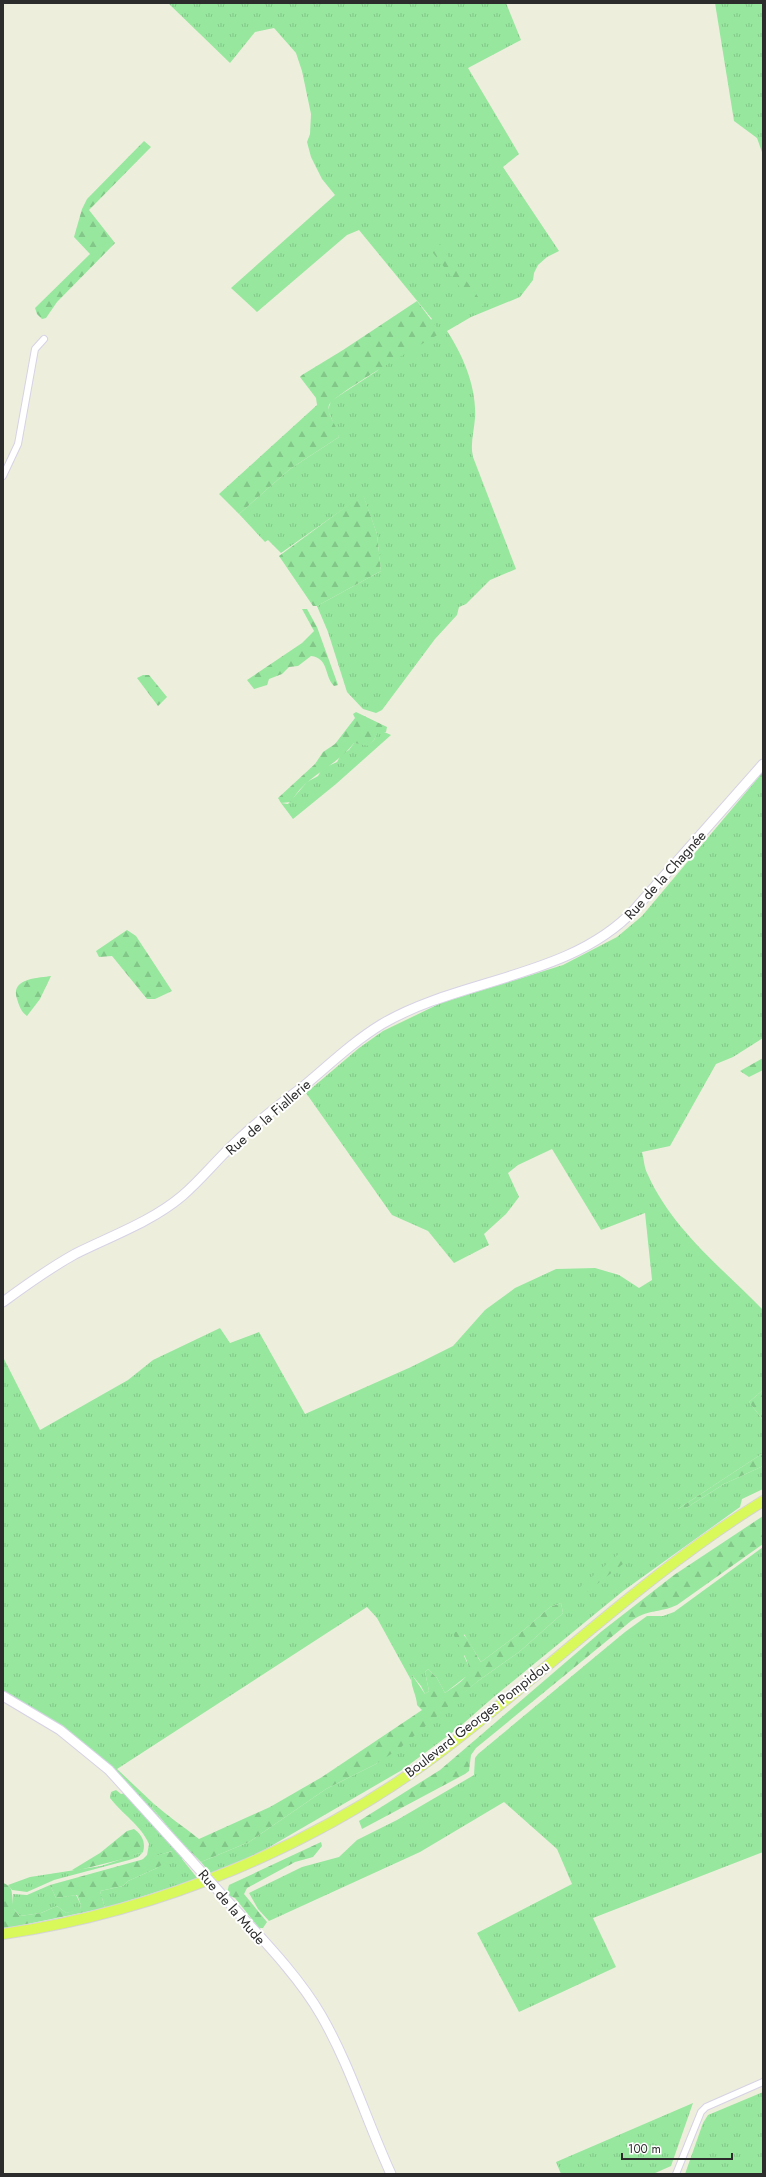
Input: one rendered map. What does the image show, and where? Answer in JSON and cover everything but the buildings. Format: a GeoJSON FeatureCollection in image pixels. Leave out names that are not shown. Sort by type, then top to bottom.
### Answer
{"type":"FeatureCollection","features":[{"type":"Feature","properties":{"kind":"main road","name":"Boulevard Georges Pompidou"},"geometry":{"type":"LineString","coordinates":[[3,1934],[105,1913],[182,1889],[264,1856],[334,1820],[392,1785],[441,1751],[644,1585],[698,1545],[763,1502]]}},
{"type":"Feature","properties":{"kind":"main road","name":"Boulevard Georges Pompidou"},"geometry":{"type":"LineString","coordinates":[[3,1939],[114,1916],[184,1893],[267,1860],[336,1825],[395,1789],[444,1755],[646,1589],[695,1553],[763,1507]]}},
{"type":"Feature","properties":{"kind":"street"},"geometry":{"type":"LineString","coordinates":[[3,476],[18,444],[35,350],[44,339]]}},
{"type":"Feature","properties":{"kind":"street","name":"Rue de la Chagnée"},"geometry":{"type":"LineString","coordinates":[[549,962],[596,940],[625,920],[763,764]]}},
{"type":"Feature","properties":{"kind":"street","name":"Rue de la Fiallerie"},"geometry":{"type":"LineString","coordinates":[[3,1302],[68,1258],[170,1205],[192,1187],[251,1128],[331,1062],[383,1024],[427,1004],[528,971],[549,962]]}},
{"type":"Feature","properties":{"kind":"street","name":"Rue de la Mude"},"geometry":{"type":"LineString","coordinates":[[3,1696],[60,1730],[109,1770],[223,1896],[299,1984],[321,2015],[340,2052],[391,2174]]}},
{"type":"Feature","properties":{"kind":"street"},"geometry":{"type":"LineString","coordinates":[[676,2174],[700,2112],[706,2107],[763,2082]]}},
{"type":"Feature","properties":{"kind":"green space"},"geometry":{"type":"Polygon","coordinates":[[[168,3],[506,3],[521,40],[468,68],[519,154],[503,167],[559,251],[547,257],[538,265],[534,273],[533,280],[520,297],[471,317],[447,331],[453,340],[468,372],[474,395],[475,418],[472,442],[473,457],[516,569],[490,580],[466,604],[459,607],[457,615],[435,639],[382,710],[376,713],[363,709],[347,692],[328,632],[317,606],[381,571],[377,534],[363,495],[281,553],[268,540],[265,542],[239,514],[290,469],[339,437],[328,410],[331,401],[377,371],[432,319],[359,230],[347,235],[257,312],[231,288],[335,195],[322,179],[311,157],[307,142],[310,134],[311,114],[302,71],[296,53],[274,28],[255,32],[230,63],[168,3]]]}},
{"type":"Feature","properties":{"kind":"green space"},"geometry":{"type":"Polygon","coordinates":[[[715,3],[763,3],[763,155],[757,138],[734,121],[715,3]]]}},
{"type":"Feature","properties":{"kind":"green space"},"geometry":{"type":"Polygon","coordinates":[[[144,141],[151,147],[89,210],[115,243],[57,302],[46,318],[42,319],[37,314],[35,308],[90,254],[74,237],[82,209],[87,199],[144,141]]]}},
{"type":"Feature","properties":{"kind":"green space"},"geometry":{"type":"Polygon","coordinates":[[[435,241],[439,244],[484,305],[474,311],[469,299],[430,249],[428,245],[435,241]]]}},
{"type":"Feature","properties":{"kind":"green space"},"geometry":{"type":"Polygon","coordinates":[[[417,301],[441,333],[380,369],[334,399],[329,405],[329,413],[337,429],[339,437],[290,469],[239,514],[219,494],[317,405],[316,398],[300,377],[417,301]]]}},
{"type":"Feature","properties":{"kind":"green space"},"geometry":{"type":"Polygon","coordinates":[[[363,494],[377,534],[381,571],[317,606],[313,606],[279,556],[363,494]]]}},
{"type":"Feature","properties":{"kind":"green space"},"geometry":{"type":"Polygon","coordinates":[[[302,609],[307,609],[317,627],[338,685],[334,686],[331,682],[326,668],[321,660],[317,657],[311,656],[298,666],[289,667],[282,674],[269,679],[267,685],[254,689],[247,680],[302,643],[314,631],[302,609]]]}},
{"type":"Feature","properties":{"kind":"green space"},"geometry":{"type":"Polygon","coordinates":[[[143,675],[149,675],[167,697],[158,706],[137,678],[143,675]]]}},
{"type":"Feature","properties":{"kind":"green space"},"geometry":{"type":"Polygon","coordinates":[[[356,712],[387,727],[386,732],[378,732],[369,746],[354,743],[339,759],[305,785],[291,802],[281,803],[278,798],[315,764],[323,752],[335,744],[355,718],[353,714],[356,712]]]}},
{"type":"Feature","properties":{"kind":"green space"},"geometry":{"type":"Polygon","coordinates":[[[378,731],[391,735],[336,784],[293,819],[281,803],[288,804],[307,782],[318,776],[322,769],[337,762],[341,755],[349,750],[354,743],[369,745],[374,740],[378,731]]]}},
{"type":"Feature","properties":{"kind":"green space"},"geometry":{"type":"Polygon","coordinates":[[[763,772],[763,1038],[733,1057],[716,1064],[670,1146],[642,1152],[647,1172],[658,1195],[670,1213],[684,1231],[715,1264],[763,1310],[763,1390],[749,1402],[763,1420],[763,1453],[678,1509],[686,1508],[724,1484],[763,1466],[763,1489],[742,1499],[740,1507],[623,1591],[496,1695],[457,1729],[402,1770],[259,1853],[211,1874],[201,1862],[249,1842],[326,1789],[376,1764],[478,1681],[519,1652],[563,1613],[561,1603],[550,1607],[525,1629],[481,1662],[464,1634],[464,1656],[470,1669],[468,1675],[445,1693],[437,1678],[428,1669],[425,1672],[429,1691],[425,1694],[421,1686],[412,1675],[411,1680],[377,1618],[367,1607],[117,1769],[154,1804],[152,1807],[176,1839],[144,1803],[63,1735],[3,1699],[3,1357],[40,1430],[128,1380],[153,1360],[220,1328],[230,1343],[259,1332],[305,1414],[411,1367],[453,1346],[485,1310],[515,1288],[556,1269],[595,1268],[619,1275],[639,1288],[652,1280],[645,1213],[601,1230],[552,1149],[518,1165],[508,1173],[519,1197],[506,1214],[484,1234],[489,1245],[454,1263],[428,1231],[392,1215],[306,1093],[359,1048],[383,1031],[441,1003],[563,965],[617,937],[642,916],[763,772]]]}},
{"type":"Feature","properties":{"kind":"green space"},"geometry":{"type":"Polygon","coordinates":[[[127,930],[136,936],[172,991],[155,999],[147,999],[112,956],[99,957],[96,951],[127,930]]]}},
{"type":"Feature","properties":{"kind":"green space"},"geometry":{"type":"Polygon","coordinates":[[[51,976],[40,999],[27,1016],[19,1006],[16,992],[18,987],[26,980],[51,976]]]}},
{"type":"Feature","properties":{"kind":"green space"},"geometry":{"type":"Polygon","coordinates":[[[763,1058],[763,1070],[749,1077],[740,1071],[763,1058]]]}},
{"type":"Feature","properties":{"kind":"green space"},"geometry":{"type":"Polygon","coordinates":[[[763,1390],[763,1420],[749,1402],[763,1390]]]}},
{"type":"Feature","properties":{"kind":"green space"},"geometry":{"type":"Polygon","coordinates":[[[763,1453],[763,1466],[724,1484],[686,1508],[680,1511],[678,1509],[763,1453]]]}},
{"type":"Feature","properties":{"kind":"green space"},"geometry":{"type":"Polygon","coordinates":[[[763,1516],[763,1544],[677,1605],[637,1617],[631,1621],[476,1748],[471,1755],[469,1771],[465,1774],[362,1829],[359,1821],[440,1770],[602,1631],[674,1575],[763,1516]]]}},
{"type":"Feature","properties":{"kind":"green space"},"geometry":{"type":"Polygon","coordinates":[[[627,1547],[628,1560],[574,1602],[573,1593],[627,1547]]]}},
{"type":"Feature","properties":{"kind":"green space"},"geometry":{"type":"Polygon","coordinates":[[[763,1547],[763,1852],[593,1918],[616,1967],[519,2012],[477,1933],[572,1884],[557,1849],[504,1802],[420,1852],[269,1921],[258,1909],[249,1893],[302,1867],[339,1857],[357,1840],[397,1820],[474,1775],[475,1758],[478,1754],[625,1632],[647,1616],[663,1616],[674,1612],[763,1547]]]}},
{"type":"Feature","properties":{"kind":"green space"},"geometry":{"type":"Polygon","coordinates":[[[561,1603],[563,1613],[519,1652],[478,1681],[400,1748],[376,1764],[326,1789],[249,1842],[201,1862],[192,1853],[189,1854],[152,1807],[154,1804],[199,1839],[270,1807],[322,1777],[422,1710],[417,1705],[411,1678],[412,1675],[425,1694],[429,1691],[425,1672],[428,1669],[437,1678],[445,1693],[457,1685],[469,1671],[467,1660],[453,1632],[462,1634],[470,1642],[481,1662],[525,1629],[550,1607],[561,1603]]]}},
{"type":"Feature","properties":{"kind":"green space"},"geometry":{"type":"Polygon","coordinates":[[[116,1790],[121,1794],[126,1793],[184,1857],[182,1859],[198,1879],[105,1908],[100,1891],[123,1886],[128,1881],[157,1868],[172,1851],[141,1861],[147,1855],[149,1844],[136,1825],[110,1798],[111,1792],[116,1790]]]}},
{"type":"Feature","properties":{"kind":"green space"},"geometry":{"type":"Polygon","coordinates":[[[134,1829],[143,1839],[143,1852],[127,1858],[75,1871],[72,1870],[100,1853],[127,1831],[134,1829]]]}},
{"type":"Feature","properties":{"kind":"green space"},"geometry":{"type":"Polygon","coordinates":[[[321,1842],[322,1846],[313,1857],[295,1862],[247,1888],[244,1894],[267,1922],[263,1928],[259,1928],[235,1898],[229,1896],[227,1893],[229,1885],[321,1842]]]}},
{"type":"Feature","properties":{"kind":"green space"},"geometry":{"type":"Polygon","coordinates":[[[173,1851],[176,1855],[157,1868],[128,1881],[123,1886],[100,1891],[105,1908],[3,1929],[3,1883],[11,1889],[15,1911],[20,1916],[41,1913],[57,1906],[66,1913],[80,1909],[81,1905],[77,1895],[56,1898],[50,1885],[173,1851]]]}},
{"type":"Feature","properties":{"kind":"green space"},"geometry":{"type":"Polygon","coordinates":[[[143,1852],[138,1857],[54,1880],[27,1892],[12,1890],[8,1885],[30,1877],[101,1866],[143,1852]]]}},
{"type":"Feature","properties":{"kind":"green space"},"geometry":{"type":"Polygon","coordinates":[[[50,1885],[56,1898],[76,1895],[81,1905],[80,1910],[66,1913],[57,1906],[41,1913],[20,1916],[12,1907],[13,1894],[27,1895],[50,1885]]]}},
{"type":"Feature","properties":{"kind":"green space"},"geometry":{"type":"Polygon","coordinates":[[[763,2092],[763,2174],[685,2174],[703,2123],[708,2115],[763,2092]]]}},
{"type":"Feature","properties":{"kind":"green space"},"geometry":{"type":"Polygon","coordinates":[[[693,2103],[671,2166],[653,2174],[561,2174],[556,2162],[693,2103]]]}}]}
